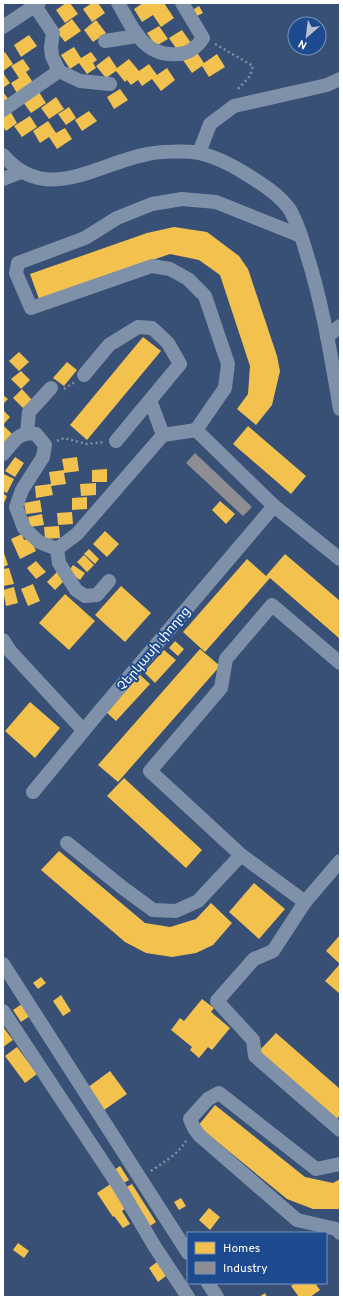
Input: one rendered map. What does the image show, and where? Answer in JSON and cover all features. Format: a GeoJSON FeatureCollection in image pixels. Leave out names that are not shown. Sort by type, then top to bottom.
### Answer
{"type":"FeatureCollection","features":[{"type":"Feature","properties":{"kind":"street"},"geometry":{"type":"LineString","coordinates":[[118,3],[137,36],[152,50],[167,55],[185,54],[199,44],[203,38],[182,3]]}},
{"type":"Feature","properties":{"kind":"street"},"geometry":{"type":"LineString","coordinates":[[3,27],[37,4],[53,33],[51,47],[52,56],[59,71],[80,81],[110,84]]}},
{"type":"Feature","properties":{"kind":"street"},"geometry":{"type":"LineString","coordinates":[[105,41],[137,36]]}},
{"type":"Feature","properties":{"kind":"street"},"geometry":{"type":"LineString","coordinates":[[3,110],[59,71]]}},
{"type":"Feature","properties":{"kind":"street"},"geometry":{"type":"LineString","coordinates":[[199,153],[210,124],[234,106],[327,85],[340,79]]}},
{"type":"Feature","properties":{"kind":"street"},"geometry":{"type":"LineString","coordinates":[[3,155],[21,172],[43,179],[64,180],[148,154],[172,152],[199,153],[218,159],[237,168],[267,186],[290,210],[301,236],[316,286],[340,409]]}},
{"type":"Feature","properties":{"kind":"street"},"geometry":{"type":"LineString","coordinates":[[3,179],[21,172]]}},
{"type":"Feature","properties":{"kind":"street"},"geometry":{"type":"LineString","coordinates":[[57,548],[77,534],[163,435],[196,430],[225,388],[228,364],[205,296],[188,279],[170,269],[152,266],[31,308],[16,273],[18,263],[85,238],[117,218],[152,204],[182,199],[216,202],[301,236]]}},
{"type":"Feature","properties":{"kind":"street"},"geometry":{"type":"LineString","coordinates":[[327,337],[340,326]]}},
{"type":"Feature","properties":{"kind":"street"},"geometry":{"type":"LineString","coordinates":[[84,375],[109,345],[138,328],[152,328],[168,343],[180,364],[116,441]]}},
{"type":"Feature","properties":{"kind":"street"},"geometry":{"type":"LineString","coordinates":[[27,432],[29,412],[51,388]]}},
{"type":"Feature","properties":{"kind":"street"},"geometry":{"type":"LineString","coordinates":[[150,400],[163,435]]}},
{"type":"Feature","properties":{"kind":"street"},"geometry":{"type":"LineString","coordinates":[[196,430],[274,506],[340,559]]}},
{"type":"Feature","properties":{"kind":"street"},"geometry":{"type":"LineString","coordinates":[[3,454],[20,435],[27,432],[36,434],[45,445],[42,456],[22,490],[16,506],[24,528],[39,542],[57,548]]}},
{"type":"Feature","properties":{"kind":"street","name":"Չերկասի փողոց"},"geometry":{"type":"LineString","coordinates":[[33,792],[83,730],[274,506]]}},
{"type":"Feature","properties":{"kind":"street"},"geometry":{"type":"LineString","coordinates":[[57,548],[59,563],[76,590],[85,596],[97,595],[109,581]]}},
{"type":"Feature","properties":{"kind":"street"},"geometry":{"type":"LineString","coordinates":[[305,902],[241,856],[150,771],[221,688],[226,659],[272,605],[340,663]]}},
{"type":"Feature","properties":{"kind":"street"},"geometry":{"type":"LineString","coordinates":[[3,640],[10,652],[83,730]]}},
{"type":"Feature","properties":{"kind":"street"},"geometry":{"type":"LineString","coordinates":[[67,842],[122,888],[153,910],[176,911],[198,901],[241,856]]}},
{"type":"Feature","properties":{"kind":"street"},"geometry":{"type":"LineString","coordinates":[[340,861],[305,902],[272,951],[254,959],[217,1001],[253,1040],[255,1056],[340,1130]]}},
{"type":"Feature","properties":{"kind":"street"},"geometry":{"type":"LineString","coordinates":[[3,964],[187,1251]]}},
{"type":"Feature","properties":{"kind":"street"},"geometry":{"type":"LineString","coordinates":[[3,1011],[120,1188],[154,1247],[188,1297]]}},
{"type":"Feature","properties":{"kind":"street"},"geometry":{"type":"LineString","coordinates":[[340,1164],[316,1169],[220,1093],[208,1099],[190,1119],[198,1135],[297,1220],[336,1229],[340,1233]]}},
{"type":"Feature","properties":{"kind":"street"},"geometry":{"type":"LineString","coordinates":[[209,1284],[217,1297]]}},
{"type":"Feature","properties":{"kind":"path"},"geometry":{"type":"LineString","coordinates":[[203,38],[253,66],[250,76],[231,97],[234,106]]}},
{"type":"Feature","properties":{"kind":"path"},"geometry":{"type":"LineString","coordinates":[[51,388],[65,389],[84,375]]}},
{"type":"Feature","properties":{"kind":"path"},"geometry":{"type":"LineString","coordinates":[[45,445],[64,438],[88,444],[116,441]]}},
{"type":"Feature","properties":{"kind":"path"},"geometry":{"type":"LineString","coordinates":[[140,1178],[172,1157],[185,1143]]}},
{"type":"Feature","properties":{"kind":"building: Homes"},"geometry":{"type":"Polygon","coordinates":[[[66,3],[70,3],[78,14],[65,23],[56,10],[66,3]]]}},
{"type":"Feature","properties":{"kind":"building: Homes"},"geometry":{"type":"Polygon","coordinates":[[[92,3],[98,3],[105,13],[92,22],[83,9],[92,3]]]}},
{"type":"Feature","properties":{"kind":"building: Homes"},"geometry":{"type":"Polygon","coordinates":[[[143,3],[164,3],[174,18],[161,27],[153,15],[142,22],[134,9],[143,3]]]}},
{"type":"Feature","properties":{"kind":"building: Homes"},"geometry":{"type":"Polygon","coordinates":[[[199,6],[203,13],[193,18],[189,12],[199,6]]]}},
{"type":"Feature","properties":{"kind":"building: Homes"},"geometry":{"type":"Polygon","coordinates":[[[72,19],[81,31],[65,42],[56,31],[72,19]]]}},
{"type":"Feature","properties":{"kind":"building: Homes"},"geometry":{"type":"Polygon","coordinates":[[[96,20],[106,33],[93,42],[84,30],[96,20]]]}},
{"type":"Feature","properties":{"kind":"building: Homes"},"geometry":{"type":"Polygon","coordinates":[[[159,26],[168,39],[156,46],[147,33],[159,26]]]}},
{"type":"Feature","properties":{"kind":"building: Homes"},"geometry":{"type":"Polygon","coordinates":[[[182,30],[191,43],[178,51],[169,38],[182,30]]]}},
{"type":"Feature","properties":{"kind":"building: Homes"},"geometry":{"type":"Polygon","coordinates":[[[29,35],[37,46],[21,57],[14,45],[29,35]]]}},
{"type":"Feature","properties":{"kind":"building: Homes"},"geometry":{"type":"Polygon","coordinates":[[[74,47],[81,58],[91,52],[97,60],[93,63],[96,68],[87,74],[79,63],[70,69],[61,55],[74,47]]]}},
{"type":"Feature","properties":{"kind":"building: Homes"},"geometry":{"type":"Polygon","coordinates":[[[196,51],[204,63],[217,54],[225,67],[209,77],[202,66],[192,73],[183,60],[196,51]]]}},
{"type":"Feature","properties":{"kind":"building: Homes"},"geometry":{"type":"Polygon","coordinates":[[[5,52],[13,64],[3,71],[3,54],[5,52]]]}},
{"type":"Feature","properties":{"kind":"building: Homes"},"geometry":{"type":"Polygon","coordinates":[[[109,56],[117,68],[129,59],[139,71],[149,64],[157,75],[167,68],[175,80],[161,91],[152,79],[142,86],[138,80],[131,85],[127,80],[125,82],[116,71],[106,78],[96,66],[109,56]]]}},
{"type":"Feature","properties":{"kind":"building: Homes"},"geometry":{"type":"Polygon","coordinates":[[[23,59],[30,69],[26,72],[34,84],[18,95],[11,83],[19,78],[11,66],[23,59]]]}},
{"type":"Feature","properties":{"kind":"building: Homes"},"geometry":{"type":"Polygon","coordinates":[[[3,73],[10,83],[3,88],[3,73]]]}},
{"type":"Feature","properties":{"kind":"building: Homes"},"geometry":{"type":"Polygon","coordinates":[[[120,89],[128,100],[114,109],[107,97],[120,89]]]}},
{"type":"Feature","properties":{"kind":"building: Homes"},"geometry":{"type":"Polygon","coordinates":[[[3,92],[10,101],[3,106],[3,92]]]}},
{"type":"Feature","properties":{"kind":"building: Homes"},"geometry":{"type":"Polygon","coordinates":[[[39,92],[46,103],[31,113],[23,102],[39,92]]]}},
{"type":"Feature","properties":{"kind":"building: Homes"},"geometry":{"type":"Polygon","coordinates":[[[56,97],[64,109],[49,119],[41,108],[56,97]]]}},
{"type":"Feature","properties":{"kind":"building: Homes"},"geometry":{"type":"Polygon","coordinates":[[[69,107],[76,118],[66,125],[58,114],[69,107]]]}},
{"type":"Feature","properties":{"kind":"building: Homes"},"geometry":{"type":"Polygon","coordinates":[[[10,111],[17,123],[6,131],[3,127],[3,116],[10,111]]]}},
{"type":"Feature","properties":{"kind":"building: Homes"},"geometry":{"type":"Polygon","coordinates":[[[89,111],[97,121],[82,131],[75,120],[89,111]]]}},
{"type":"Feature","properties":{"kind":"building: Homes"},"geometry":{"type":"Polygon","coordinates":[[[30,116],[37,127],[22,137],[14,126],[30,116]]]}},
{"type":"Feature","properties":{"kind":"building: Homes"},"geometry":{"type":"Polygon","coordinates":[[[48,121],[56,133],[65,128],[72,139],[57,149],[49,137],[40,143],[33,131],[48,121]]]}},
{"type":"Feature","properties":{"kind":"building: Homes"},"geometry":{"type":"Polygon","coordinates":[[[174,227],[207,232],[239,256],[248,269],[277,356],[280,371],[272,405],[256,425],[237,409],[248,394],[250,366],[220,275],[199,260],[170,254],[39,299],[30,274],[147,233],[174,227]]]}},
{"type":"Feature","properties":{"kind":"building: Homes"},"geometry":{"type":"Polygon","coordinates":[[[143,337],[161,351],[87,440],[70,425],[143,337]]]}},
{"type":"Feature","properties":{"kind":"building: Homes"},"geometry":{"type":"Polygon","coordinates":[[[19,352],[29,362],[19,371],[9,361],[19,352]]]}},
{"type":"Feature","properties":{"kind":"building: Homes"},"geometry":{"type":"Polygon","coordinates":[[[67,362],[77,370],[64,386],[53,378],[67,362]]]}},
{"type":"Feature","properties":{"kind":"building: Homes"},"geometry":{"type":"Polygon","coordinates":[[[21,371],[30,380],[21,389],[11,379],[21,371]]]}},
{"type":"Feature","properties":{"kind":"building: Homes"},"geometry":{"type":"Polygon","coordinates":[[[22,389],[32,400],[23,408],[13,398],[22,389]]]}},
{"type":"Feature","properties":{"kind":"building: Homes"},"geometry":{"type":"Polygon","coordinates":[[[3,395],[8,399],[3,404],[3,395]]]}},
{"type":"Feature","properties":{"kind":"building: Homes"},"geometry":{"type":"Polygon","coordinates":[[[3,410],[10,417],[3,425],[3,410]]]}},
{"type":"Feature","properties":{"kind":"building: Homes"},"geometry":{"type":"Polygon","coordinates":[[[3,425],[13,435],[5,445],[3,443],[3,425]]]}},
{"type":"Feature","properties":{"kind":"building: Homes"},"geometry":{"type":"Polygon","coordinates":[[[248,426],[306,476],[291,494],[233,444],[248,426]]]}},
{"type":"Feature","properties":{"kind":"building: Homes"},"geometry":{"type":"Polygon","coordinates":[[[15,457],[24,463],[15,477],[5,471],[15,457]]]}},
{"type":"Feature","properties":{"kind":"building: Homes"},"geometry":{"type":"Polygon","coordinates":[[[77,457],[79,471],[64,473],[66,484],[51,486],[53,495],[36,498],[35,486],[51,484],[49,472],[64,470],[62,459],[77,457]]]}},
{"type":"Feature","properties":{"kind":"building: Homes"},"geometry":{"type":"Polygon","coordinates":[[[107,469],[107,482],[92,482],[92,470],[107,469]]]}},
{"type":"Feature","properties":{"kind":"building: Homes"},"geometry":{"type":"Polygon","coordinates":[[[4,474],[14,479],[7,493],[3,491],[4,474]]]}},
{"type":"Feature","properties":{"kind":"building: Homes"},"geometry":{"type":"Polygon","coordinates":[[[96,483],[96,495],[81,496],[80,484],[96,483]]]}},
{"type":"Feature","properties":{"kind":"building: Homes"},"geometry":{"type":"Polygon","coordinates":[[[3,494],[7,496],[3,505],[3,494]]]}},
{"type":"Feature","properties":{"kind":"building: Homes"},"geometry":{"type":"Polygon","coordinates":[[[87,497],[87,509],[72,510],[72,498],[87,497]]]}},
{"type":"Feature","properties":{"kind":"building: Homes"},"geometry":{"type":"Polygon","coordinates":[[[40,500],[42,512],[26,514],[24,503],[40,500]]]}},
{"type":"Feature","properties":{"kind":"building: Homes"},"geometry":{"type":"Polygon","coordinates":[[[220,501],[235,514],[226,524],[212,510],[220,501]]]}},
{"type":"Feature","properties":{"kind":"building: Homes"},"geometry":{"type":"Polygon","coordinates":[[[72,512],[73,524],[58,525],[57,513],[72,512]]]}},
{"type":"Feature","properties":{"kind":"building: Homes"},"geometry":{"type":"Polygon","coordinates":[[[42,514],[44,525],[30,527],[28,517],[42,514]]]}},
{"type":"Feature","properties":{"kind":"building: Homes"},"geometry":{"type":"Polygon","coordinates":[[[59,526],[60,538],[45,539],[44,527],[59,526]]]}},
{"type":"Feature","properties":{"kind":"building: Homes"},"geometry":{"type":"Polygon","coordinates":[[[105,531],[119,544],[107,557],[93,544],[105,531]]]}},
{"type":"Feature","properties":{"kind":"building: Homes"},"geometry":{"type":"Polygon","coordinates":[[[22,534],[24,540],[30,538],[36,551],[20,559],[11,539],[22,534]]]}},
{"type":"Feature","properties":{"kind":"building: Homes"},"geometry":{"type":"Polygon","coordinates":[[[89,549],[99,559],[95,564],[84,554],[89,549]]]}},
{"type":"Feature","properties":{"kind":"building: Homes"},"geometry":{"type":"Polygon","coordinates":[[[3,550],[8,565],[3,567],[3,550]]]}},
{"type":"Feature","properties":{"kind":"building: Homes"},"geometry":{"type":"Polygon","coordinates":[[[285,554],[340,601],[340,639],[270,578],[205,652],[183,632],[247,559],[266,576],[285,554]]]}},
{"type":"Feature","properties":{"kind":"building: Homes"},"geometry":{"type":"Polygon","coordinates":[[[84,555],[94,565],[87,572],[77,562],[84,555]]]}},
{"type":"Feature","properties":{"kind":"building: Homes"},"geometry":{"type":"Polygon","coordinates":[[[36,561],[46,572],[36,579],[27,568],[36,561]]]}},
{"type":"Feature","properties":{"kind":"building: Homes"},"geometry":{"type":"Polygon","coordinates":[[[73,565],[85,573],[80,580],[68,572],[73,565]]]}},
{"type":"Feature","properties":{"kind":"building: Homes"},"geometry":{"type":"Polygon","coordinates":[[[9,568],[14,584],[3,586],[3,569],[9,568]]]}},
{"type":"Feature","properties":{"kind":"building: Homes"},"geometry":{"type":"Polygon","coordinates":[[[58,571],[66,579],[55,590],[47,582],[58,571]]]}},
{"type":"Feature","properties":{"kind":"building: Homes"},"geometry":{"type":"Polygon","coordinates":[[[33,584],[40,601],[28,606],[21,589],[33,584]]]}},
{"type":"Feature","properties":{"kind":"building: Homes"},"geometry":{"type":"Polygon","coordinates":[[[121,586],[151,613],[125,642],[95,615],[121,586]]]}},
{"type":"Feature","properties":{"kind":"building: Homes"},"geometry":{"type":"Polygon","coordinates":[[[14,587],[18,603],[6,606],[3,590],[14,587]]]}},
{"type":"Feature","properties":{"kind":"building: Homes"},"geometry":{"type":"Polygon","coordinates":[[[65,594],[95,621],[69,650],[39,623],[65,594]]]}},
{"type":"Feature","properties":{"kind":"building: Homes"},"geometry":{"type":"Polygon","coordinates":[[[175,641],[184,649],[178,656],[169,648],[175,641]]]}},
{"type":"Feature","properties":{"kind":"building: Homes"},"geometry":{"type":"Polygon","coordinates":[[[200,649],[220,666],[118,782],[98,765],[200,649]]]}},
{"type":"Feature","properties":{"kind":"building: Homes"},"geometry":{"type":"Polygon","coordinates":[[[164,650],[176,660],[155,683],[144,672],[164,650]]]}},
{"type":"Feature","properties":{"kind":"building: Homes"},"geometry":{"type":"Polygon","coordinates":[[[139,674],[150,684],[116,721],[105,711],[139,674]]]}},
{"type":"Feature","properties":{"kind":"building: Homes"},"geometry":{"type":"Polygon","coordinates":[[[30,702],[60,728],[35,758],[5,731],[30,702]]]}},
{"type":"Feature","properties":{"kind":"building: Homes"},"geometry":{"type":"Polygon","coordinates":[[[124,778],[202,850],[186,868],[107,796],[124,778]]]}},
{"type":"Feature","properties":{"kind":"building: Homes"},"geometry":{"type":"Polygon","coordinates":[[[59,851],[145,923],[170,927],[196,919],[211,903],[232,923],[213,945],[196,953],[172,957],[146,953],[125,942],[41,870],[59,851]]]}},
{"type":"Feature","properties":{"kind":"building: Homes"},"geometry":{"type":"Polygon","coordinates":[[[254,883],[285,909],[259,939],[229,912],[254,883]]]}},
{"type":"Feature","properties":{"kind":"building: Homes"},"geometry":{"type":"Polygon","coordinates":[[[340,935],[340,964],[326,951],[340,935]]]}},
{"type":"Feature","properties":{"kind":"building: Homes"},"geometry":{"type":"Polygon","coordinates":[[[340,964],[340,994],[325,981],[340,964]]]}},
{"type":"Feature","properties":{"kind":"building: Homes"},"geometry":{"type":"Polygon","coordinates":[[[41,977],[46,983],[38,989],[33,983],[41,977]]]}},
{"type":"Feature","properties":{"kind":"building: Homes"},"geometry":{"type":"Polygon","coordinates":[[[61,995],[71,1011],[63,1016],[53,1001],[61,995]]]}},
{"type":"Feature","properties":{"kind":"building: Homes"},"geometry":{"type":"Polygon","coordinates":[[[202,999],[214,1008],[211,1012],[230,1028],[212,1050],[208,1047],[199,1058],[190,1050],[192,1047],[171,1030],[180,1018],[184,1021],[202,999]]]}},
{"type":"Feature","properties":{"kind":"building: Homes"},"geometry":{"type":"Polygon","coordinates":[[[22,1004],[30,1016],[21,1022],[13,1010],[22,1004]]]}},
{"type":"Feature","properties":{"kind":"building: Homes"},"geometry":{"type":"Polygon","coordinates":[[[3,1027],[13,1040],[3,1047],[3,1027]]]}},
{"type":"Feature","properties":{"kind":"building: Homes"},"geometry":{"type":"Polygon","coordinates":[[[276,1033],[340,1089],[340,1115],[337,1119],[259,1051],[276,1033]]]}},
{"type":"Feature","properties":{"kind":"building: Homes"},"geometry":{"type":"Polygon","coordinates":[[[17,1047],[37,1074],[25,1083],[5,1056],[17,1047]]]}},
{"type":"Feature","properties":{"kind":"building: Homes"},"geometry":{"type":"Polygon","coordinates":[[[110,1071],[127,1094],[104,1110],[87,1088],[110,1071]]]}},
{"type":"Feature","properties":{"kind":"building: Homes"},"geometry":{"type":"Polygon","coordinates":[[[215,1105],[305,1177],[333,1183],[340,1179],[340,1209],[313,1209],[287,1199],[198,1126],[215,1105]]]}},
{"type":"Feature","properties":{"kind":"building: Homes"},"geometry":{"type":"Polygon","coordinates":[[[120,1166],[129,1180],[122,1184],[114,1170],[120,1166]]]}},
{"type":"Feature","properties":{"kind":"building: Homes"},"geometry":{"type":"Polygon","coordinates":[[[112,1183],[126,1208],[122,1211],[130,1224],[123,1228],[114,1216],[113,1217],[97,1193],[112,1183]]]}},
{"type":"Feature","properties":{"kind":"building: Homes"},"geometry":{"type":"Polygon","coordinates":[[[132,1184],[156,1222],[150,1226],[125,1188],[132,1184]]]}},
{"type":"Feature","properties":{"kind":"building: Homes"},"geometry":{"type":"Polygon","coordinates":[[[181,1198],[186,1206],[179,1210],[174,1202],[181,1198]]]}},
{"type":"Feature","properties":{"kind":"building: Homes"},"geometry":{"type":"Polygon","coordinates":[[[209,1208],[220,1217],[210,1230],[199,1220],[209,1208]]]}},
{"type":"Feature","properties":{"kind":"building: Homes"},"geometry":{"type":"Polygon","coordinates":[[[18,1243],[29,1251],[24,1258],[13,1250],[18,1243]]]}},
{"type":"Feature","properties":{"kind":"building: Homes"},"geometry":{"type":"Polygon","coordinates":[[[157,1262],[166,1276],[158,1282],[149,1268],[157,1262]]]}},
{"type":"Feature","properties":{"kind":"building: Homes"},"geometry":{"type":"Polygon","coordinates":[[[294,1284],[316,1284],[320,1290],[310,1297],[299,1297],[291,1286],[294,1284]]]}},
{"type":"Feature","properties":{"kind":"building: Homes"},"geometry":{"type":"Polygon","coordinates":[[[265,1293],[267,1297],[259,1297],[265,1293]]]}},
{"type":"Feature","properties":{"kind":"building: Industry"},"geometry":{"type":"Polygon","coordinates":[[[195,453],[252,507],[243,516],[186,463],[195,453]]]}}]}
